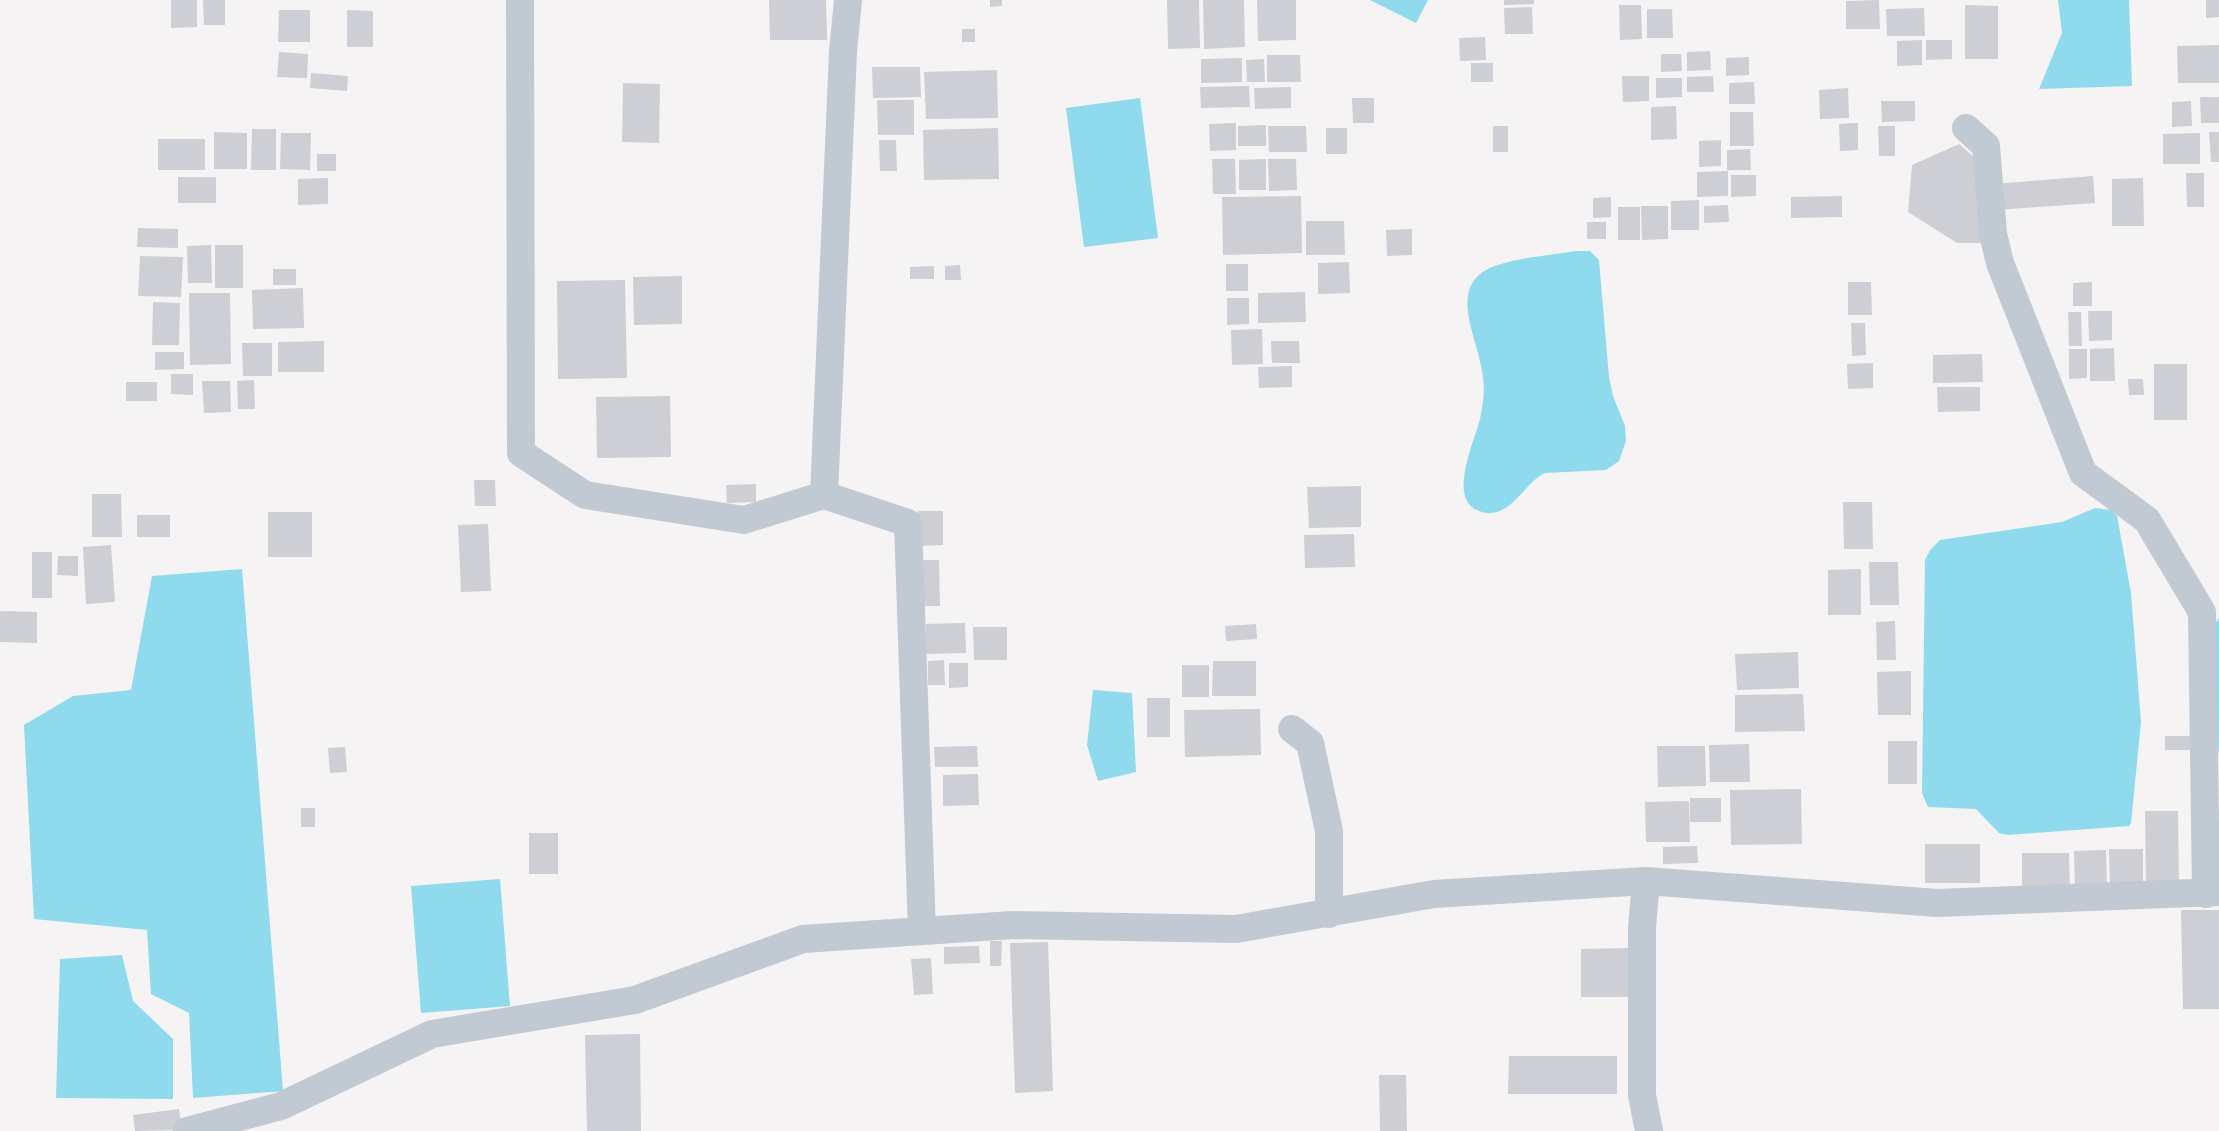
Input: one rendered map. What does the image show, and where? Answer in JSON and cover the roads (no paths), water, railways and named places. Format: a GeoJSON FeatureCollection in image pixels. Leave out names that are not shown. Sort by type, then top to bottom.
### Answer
{"type":"FeatureCollection","features":[{"type":"Feature","properties":{"kind":"street"},"geometry":{"type":"LineString","coordinates":[[520,0],[521,453],[586,495],[744,520],[824,495],[908,523],[922,931]]}},
{"type":"Feature","properties":{"kind":"street"},"geometry":{"type":"LineString","coordinates":[[824,495],[843,52],[848,0]]}},
{"type":"Feature","properties":{"kind":"street"},"geometry":{"type":"LineString","coordinates":[[187,1131],[281,1106],[432,1034],[635,1000],[803,939],[1014,926],[1236,929],[1330,914],[1434,894],[1646,881],[1937,904],[2213,893],[2202,612],[2147,520],[2083,474],[2000,263],[1993,234],[1986,146],[1966,128]]}},
{"type":"Feature","properties":{"kind":"street"},"geometry":{"type":"LineString","coordinates":[[1292,729],[1310,742],[1330,831],[1330,914]]}},
{"type":"Feature","properties":{"kind":"street"},"geometry":{"type":"LineString","coordinates":[[1646,881],[1642,928],[1642,1095],[1649,1131]]}},
{"type":"Feature","properties":{"kind":"water"},"geometry":{"type":"Polygon","coordinates":[[[1370,0],[1428,0],[1416,23],[1370,0]]]}},
{"type":"Feature","properties":{"kind":"water"},"geometry":{"type":"Polygon","coordinates":[[[2058,0],[2129,0],[2132,86],[2039,89],[2062,33],[2058,0]]]}},
{"type":"Feature","properties":{"kind":"water"},"geometry":{"type":"Polygon","coordinates":[[[1140,98],[1158,238],[1084,247],[1066,108],[1140,98]]]}},
{"type":"Feature","properties":{"kind":"water"},"geometry":{"type":"Polygon","coordinates":[[[1576,251],[1590,251],[1599,260],[1609,377],[1613,396],[1625,426],[1626,441],[1619,461],[1606,470],[1545,473],[1529,485],[1506,508],[1498,512],[1488,513],[1477,510],[1469,503],[1465,493],[1464,481],[1469,454],[1480,419],[1484,393],[1480,361],[1468,312],[1468,296],[1472,283],[1483,272],[1501,264],[1576,251]]]}},
{"type":"Feature","properties":{"kind":"water"},"geometry":{"type":"Polygon","coordinates":[[[2095,508],[2111,510],[2117,516],[2131,593],[2141,722],[2131,823],[2129,826],[2008,835],[1999,833],[1976,809],[1928,807],[1922,793],[1925,560],[1930,550],[1940,540],[2062,522],[2095,508]]]}},
{"type":"Feature","properties":{"kind":"water"},"geometry":{"type":"Polygon","coordinates":[[[242,569],[283,1091],[193,1098],[189,1013],[151,994],[147,930],[34,919],[24,725],[73,696],[131,690],[152,576],[242,569]]]}},
{"type":"Feature","properties":{"kind":"water"},"geometry":{"type":"Polygon","coordinates":[[[2219,618],[2219,755],[2215,724],[2213,626],[2219,618]]]}},
{"type":"Feature","properties":{"kind":"water"},"geometry":{"type":"Polygon","coordinates":[[[1093,690],[1132,693],[1136,772],[1098,781],[1087,745],[1093,690]]]}},
{"type":"Feature","properties":{"kind":"water"},"geometry":{"type":"Polygon","coordinates":[[[500,879],[510,1006],[421,1013],[411,886],[500,879]]]}},
{"type":"Feature","properties":{"kind":"water"},"geometry":{"type":"Polygon","coordinates":[[[122,955],[133,1001],[173,1039],[173,1099],[56,1098],[60,959],[122,955]]]}}]}
